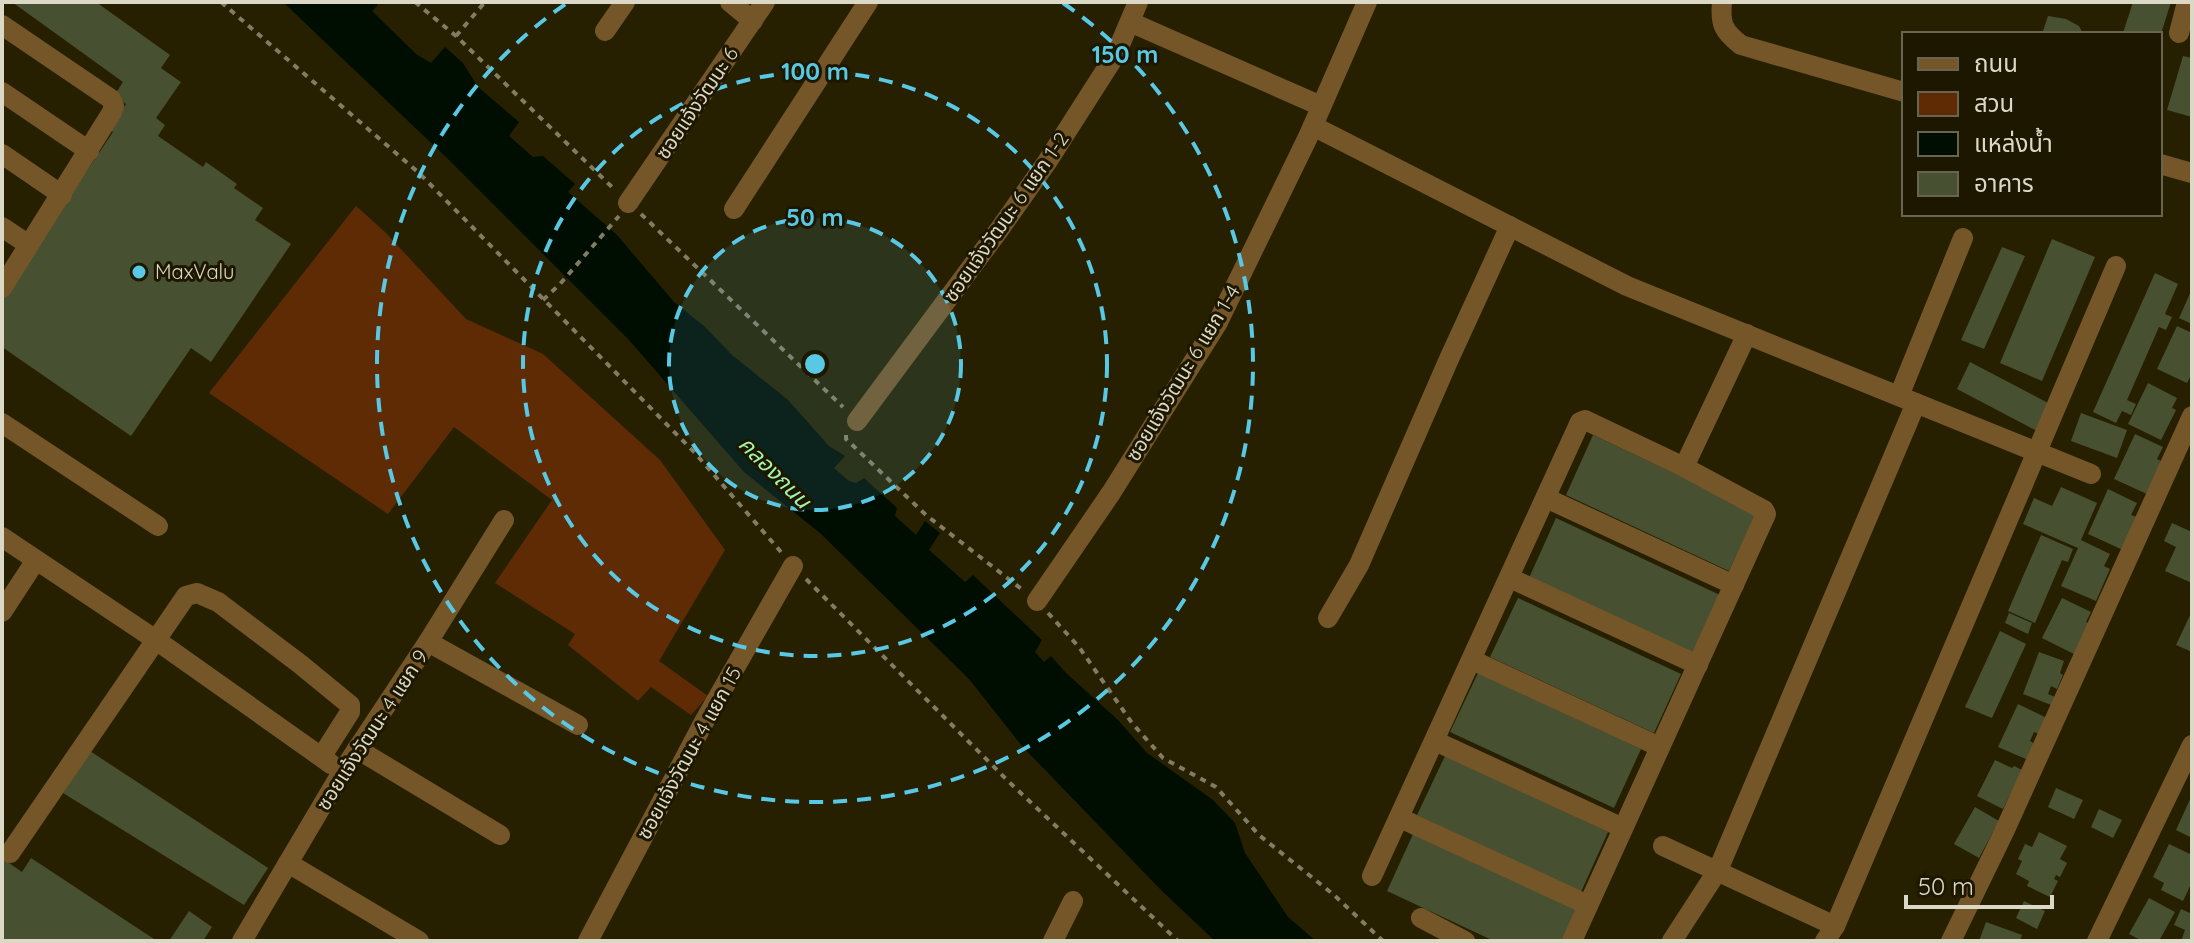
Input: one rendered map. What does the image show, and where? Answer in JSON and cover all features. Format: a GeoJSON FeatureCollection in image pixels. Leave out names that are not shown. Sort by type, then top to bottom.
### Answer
{"type":"FeatureCollection","features":[{"type":"Feature","properties":{"kind":"street"},"geometry":{"type":"LineString","coordinates":[[605,31],[625,2]]}},
{"type":"Feature","properties":{"kind":"street"},"geometry":{"type":"LineString","coordinates":[[730,2],[753,21]]}},
{"type":"Feature","properties":{"kind":"street","name":"ซอยแจ้งวัฒนะ 6"},"geometry":{"type":"LineString","coordinates":[[628,203],[765,2]]}},
{"type":"Feature","properties":{"kind":"street"},"geometry":{"type":"LineString","coordinates":[[734,209],[868,2]]}},
{"type":"Feature","properties":{"kind":"street","name":"ซอยแจ้งวัฒนะ 6 แยก 1-2"},"geometry":{"type":"LineString","coordinates":[[857,421],[1047,162],[1116,54],[1138,2]]}},
{"type":"Feature","properties":{"kind":"street","name":"ซอยแจ้งวัฒนะ 6 แยก 1-4"},"geometry":{"type":"LineString","coordinates":[[1037,601],[1111,493],[1217,324],[1313,126],[1367,2]]}},
{"type":"Feature","properties":{"kind":"street"},"geometry":{"type":"LineString","coordinates":[[1722,2],[1722,25],[1741,45],[1902,91]]}},
{"type":"Feature","properties":{"kind":"street"},"geometry":{"type":"LineString","coordinates":[[2179,33],[2187,2]]}},
{"type":"Feature","properties":{"kind":"street"},"geometry":{"type":"LineString","coordinates":[[1130,22],[1321,106]]}},
{"type":"Feature","properties":{"kind":"street"},"geometry":{"type":"LineString","coordinates":[[2,25],[111,99],[114,106],[2,288]]}},
{"type":"Feature","properties":{"kind":"street"},"geometry":{"type":"LineString","coordinates":[[2,92],[89,151]]}},
{"type":"Feature","properties":{"kind":"street"},"geometry":{"type":"LineString","coordinates":[[1313,126],[1627,286],[2091,474]]}},
{"type":"Feature","properties":{"kind":"street"},"geometry":{"type":"LineString","coordinates":[[2,154],[62,195]]}},
{"type":"Feature","properties":{"kind":"street"},"geometry":{"type":"LineString","coordinates":[[2162,165],[2192,173]]}},
{"type":"Feature","properties":{"kind":"street"},"geometry":{"type":"LineString","coordinates":[[1328,618],[1359,565],[1510,226]]}},
{"type":"Feature","properties":{"kind":"street"},"geometry":{"type":"LineString","coordinates":[[2,227],[29,245]]}},
{"type":"Feature","properties":{"kind":"street"},"geometry":{"type":"LineString","coordinates":[[1672,941],[1718,870],[1908,399],[1963,238]]}},
{"type":"Feature","properties":{"kind":"street"},"geometry":{"type":"LineString","coordinates":[[1663,846],[1718,870],[1830,934],[2116,266]]}},
{"type":"Feature","properties":{"kind":"street"},"geometry":{"type":"LineString","coordinates":[[1684,467],[1747,334]]}},
{"type":"Feature","properties":{"kind":"street"},"geometry":{"type":"LineString","coordinates":[[1951,941],[2017,804],[2192,416]]}},
{"type":"Feature","properties":{"kind":"street"},"geometry":{"type":"LineString","coordinates":[[1372,876],[1582,420],[1587,420],[1766,511],[1572,941]]}},
{"type":"Feature","properties":{"kind":"street"},"geometry":{"type":"LineString","coordinates":[[2,423],[158,526]]}},
{"type":"Feature","properties":{"kind":"street"},"geometry":{"type":"LineString","coordinates":[[1546,498],[1734,585]]}},
{"type":"Feature","properties":{"kind":"street","name":"ซอยแจ้งวัฒนะ 4 แยก 9"},"geometry":{"type":"LineString","coordinates":[[242,941],[342,772],[504,520]]}},
{"type":"Feature","properties":{"kind":"street"},"geometry":{"type":"LineString","coordinates":[[2,537],[156,640],[342,772]]}},
{"type":"Feature","properties":{"kind":"street"},"geometry":{"type":"LineString","coordinates":[[2,612],[36,560]]}},
{"type":"Feature","properties":{"kind":"street","name":"ซอยแจ้งวัฒนะ 4 แยก 15"},"geometry":{"type":"LineString","coordinates":[[588,941],[705,720],[793,566]]}},
{"type":"Feature","properties":{"kind":"street"},"geometry":{"type":"LineString","coordinates":[[1510,578],[1698,665]]}},
{"type":"Feature","properties":{"kind":"street"},"geometry":{"type":"LineString","coordinates":[[10,853],[186,596],[197,593],[218,602],[350,705],[350,712],[322,756]]}},
{"type":"Feature","properties":{"kind":"street"},"geometry":{"type":"LineString","coordinates":[[428,642],[578,725]]}},
{"type":"Feature","properties":{"kind":"street"},"geometry":{"type":"LineString","coordinates":[[1472,660],[1660,747]]}},
{"type":"Feature","properties":{"kind":"street"},"geometry":{"type":"LineString","coordinates":[[1435,741],[1623,828]]}},
{"type":"Feature","properties":{"kind":"street"},"geometry":{"type":"LineString","coordinates":[[2097,941],[2192,745]]}},
{"type":"Feature","properties":{"kind":"street"},"geometry":{"type":"LineString","coordinates":[[357,749],[500,835]]}},
{"type":"Feature","properties":{"kind":"street"},"geometry":{"type":"LineString","coordinates":[[1400,818],[1588,905]]}},
{"type":"Feature","properties":{"kind":"street"},"geometry":{"type":"LineString","coordinates":[[288,863],[419,941]]}},
{"type":"Feature","properties":{"kind":"street"},"geometry":{"type":"LineString","coordinates":[[1053,941],[1073,901]]}},
{"type":"Feature","properties":{"kind":"street"},"geometry":{"type":"LineString","coordinates":[[1421,918],[1465,941]]}},
{"type":"Feature","properties":{"kind":"path"},"geometry":{"type":"LineString","coordinates":[[221,2],[419,173],[695,453],[793,566],[1008,781],[1178,941]]}},
{"type":"Feature","properties":{"kind":"path"},"geometry":{"type":"LineString","coordinates":[[415,2],[456,36],[857,421],[846,434],[846,439],[926,515],[1037,601],[1079,647],[1132,723],[1163,758],[1216,787],[1259,835],[1334,895],[1383,941]]}},
{"type":"Feature","properties":{"kind":"path"},"geometry":{"type":"LineString","coordinates":[[456,36],[485,2]]}},
{"type":"Feature","properties":{"kind":"path"},"geometry":{"type":"LineString","coordinates":[[543,300],[612,226]]}},
{"type":"Feature","properties":{"kind":"green space"},"geometry":{"type":"Polygon","coordinates":[[[356,206],[385,232],[466,319],[543,354],[660,460],[725,550],[659,661],[708,696],[691,715],[651,687],[638,701],[568,645],[575,634],[495,583],[552,500],[454,427],[388,514],[209,393],[356,206]]]}},
{"type":"Feature","properties":{"kind":"water","name":"คลองถนน"},"geometry":{"type":"Polygon","coordinates":[[[283,2],[374,2],[378,5],[372,11],[416,54],[431,63],[445,47],[463,63],[478,87],[519,122],[509,136],[533,157],[543,156],[575,184],[568,192],[617,235],[674,302],[788,400],[829,446],[845,456],[834,468],[849,481],[856,483],[864,478],[897,508],[895,516],[916,535],[925,521],[940,533],[929,550],[965,582],[973,575],[1042,640],[1035,652],[1044,662],[1051,656],[1118,720],[1147,753],[1213,800],[1235,823],[1245,853],[1288,917],[1316,941],[1215,941],[1162,891],[1022,746],[969,679],[820,533],[744,472],[629,340],[447,158],[283,2]]]}},
{"type":"Feature","properties":{"kind":"building"},"geometry":{"type":"Polygon","coordinates":[[[12,2],[96,2],[170,55],[161,68],[181,82],[156,118],[165,125],[158,136],[203,167],[206,162],[237,184],[234,188],[263,208],[255,220],[291,244],[211,362],[191,348],[131,436],[2,347],[2,297],[113,132],[109,130],[126,104],[114,96],[123,82],[12,2]]]}},
{"type":"Feature","properties":{"kind":"building"},"geometry":{"type":"Polygon","coordinates":[[[2133,2],[2171,2],[2162,32],[2123,32],[2133,2]]]}},
{"type":"Feature","properties":{"kind":"building"},"geometry":{"type":"Polygon","coordinates":[[[2048,16],[2066,19],[2079,26],[2082,32],[2043,32],[2048,16]]]}},
{"type":"Feature","properties":{"kind":"building"},"geometry":{"type":"Polygon","coordinates":[[[2183,56],[2192,58],[2192,117],[2167,110],[2183,56]]]}},
{"type":"Feature","properties":{"kind":"building"},"geometry":{"type":"Polygon","coordinates":[[[2052,239],[2095,257],[2042,381],[2000,363],[2052,239]]]}},
{"type":"Feature","properties":{"kind":"building"},"geometry":{"type":"Polygon","coordinates":[[[2002,247],[2025,256],[1984,349],[1961,340],[2002,247]]]}},
{"type":"Feature","properties":{"kind":"building"},"geometry":{"type":"Polygon","coordinates":[[[2155,273],[2178,284],[2165,314],[2172,317],[2166,330],[2159,327],[2127,400],[2136,404],[2131,415],[2122,411],[2116,423],[2093,412],[2155,273]]]}},
{"type":"Feature","properties":{"kind":"building"},"geometry":{"type":"Polygon","coordinates":[[[2192,289],[2192,324],[2179,318],[2192,289]]]}},
{"type":"Feature","properties":{"kind":"building"},"geometry":{"type":"Polygon","coordinates":[[[2177,326],[2192,333],[2192,373],[2187,383],[2157,369],[2177,326]]]}},
{"type":"Feature","properties":{"kind":"building"},"geometry":{"type":"Polygon","coordinates":[[[1970,362],[2052,405],[2039,432],[1957,389],[1970,362]]]}},
{"type":"Feature","properties":{"kind":"building"},"geometry":{"type":"Polygon","coordinates":[[[2148,383],[2177,398],[2172,408],[2176,410],[2161,440],[2128,424],[2148,383]]]}},
{"type":"Feature","properties":{"kind":"building"},"geometry":{"type":"Polygon","coordinates":[[[2081,413],[2127,430],[2117,458],[2071,441],[2081,413]]]}},
{"type":"Feature","properties":{"kind":"building"},"geometry":{"type":"Polygon","coordinates":[[[2135,434],[2163,447],[2157,459],[2163,462],[2149,495],[2114,479],[2135,434]]]}},
{"type":"Feature","properties":{"kind":"building"},"geometry":{"type":"Polygon","coordinates":[[[1593,435],[1757,512],[1729,571],[1566,495],[1593,435]]]}},
{"type":"Feature","properties":{"kind":"building"},"geometry":{"type":"Polygon","coordinates":[[[2061,487],[2097,503],[2081,540],[2110,554],[2104,566],[2110,569],[2096,601],[2061,586],[2078,548],[2023,524],[2034,498],[2052,506],[2061,487]]]}},
{"type":"Feature","properties":{"kind":"building"},"geometry":{"type":"Polygon","coordinates":[[[2108,489],[2137,503],[2131,515],[2137,517],[2123,550],[2088,534],[2108,489]]]}},
{"type":"Feature","properties":{"kind":"building"},"geometry":{"type":"Polygon","coordinates":[[[1556,518],[1720,595],[1693,654],[1529,578],[1556,518]]]}},
{"type":"Feature","properties":{"kind":"building"},"geometry":{"type":"Polygon","coordinates":[[[2172,523],[2192,532],[2192,583],[2165,571],[2176,547],[2164,541],[2172,523]]]}},
{"type":"Feature","properties":{"kind":"building"},"geometry":{"type":"Polygon","coordinates":[[[2041,535],[2073,549],[2068,562],[2062,560],[2035,623],[2008,611],[2041,535]]]}},
{"type":"Feature","properties":{"kind":"building"},"geometry":{"type":"Polygon","coordinates":[[[1518,598],[1681,674],[1654,733],[1490,657],[1518,598]]]}},
{"type":"Feature","properties":{"kind":"building"},"geometry":{"type":"Polygon","coordinates":[[[2062,598],[2091,612],[2086,622],[2091,624],[2076,655],[2042,638],[2062,598]]]}},
{"type":"Feature","properties":{"kind":"building"},"geometry":{"type":"Polygon","coordinates":[[[2192,611],[2192,652],[2176,645],[2192,611]]]}},
{"type":"Feature","properties":{"kind":"building"},"geometry":{"type":"Polygon","coordinates":[[[2009,613],[2032,623],[2028,634],[2005,623],[2009,613]]]}},
{"type":"Feature","properties":{"kind":"building"},"geometry":{"type":"Polygon","coordinates":[[[2000,631],[2026,644],[1992,718],[1965,707],[2000,631]]]}},
{"type":"Feature","properties":{"kind":"building"},"geometry":{"type":"Polygon","coordinates":[[[2039,652],[2064,661],[2060,673],[2063,675],[2057,689],[2051,686],[2048,694],[2055,697],[2051,705],[2023,694],[2039,652]]]}},
{"type":"Feature","properties":{"kind":"building"},"geometry":{"type":"Polygon","coordinates":[[[1478,673],[1641,749],[1614,808],[1450,732],[1478,673]]]}},
{"type":"Feature","properties":{"kind":"building"},"geometry":{"type":"Polygon","coordinates":[[[2018,704],[2047,718],[2039,734],[2034,732],[2030,741],[2035,744],[2028,760],[1998,747],[2018,704]]]}},
{"type":"Feature","properties":{"kind":"building"},"geometry":{"type":"Polygon","coordinates":[[[90,751],[268,868],[244,905],[63,793],[90,751]]]}},
{"type":"Feature","properties":{"kind":"building"},"geometry":{"type":"Polygon","coordinates":[[[1445,756],[1608,832],[1581,892],[1417,815],[1445,756]]]}},
{"type":"Feature","properties":{"kind":"building"},"geometry":{"type":"Polygon","coordinates":[[[1995,760],[2022,770],[2003,809],[1977,796],[1995,760]]]}},
{"type":"Feature","properties":{"kind":"building"},"geometry":{"type":"Polygon","coordinates":[[[2056,788],[2083,800],[2074,819],[2048,807],[2056,788]]]}},
{"type":"Feature","properties":{"kind":"building"},"geometry":{"type":"Polygon","coordinates":[[[2192,795],[2192,838],[2176,830],[2192,795]]]}},
{"type":"Feature","properties":{"kind":"building"},"geometry":{"type":"Polygon","coordinates":[[[1975,807],[1999,821],[1979,858],[1954,844],[1975,807]]]}},
{"type":"Feature","properties":{"kind":"building"},"geometry":{"type":"Polygon","coordinates":[[[2099,809],[2122,820],[2113,838],[2091,827],[2099,809]]]}},
{"type":"Feature","properties":{"kind":"building"},"geometry":{"type":"Polygon","coordinates":[[[1414,832],[1578,908],[1563,941],[1494,941],[1387,891],[1414,832]]]}},
{"type":"Feature","properties":{"kind":"building"},"geometry":{"type":"Polygon","coordinates":[[[2039,832],[2067,846],[2060,859],[2067,863],[2060,877],[2056,875],[2054,879],[2058,881],[2050,897],[2027,886],[2029,881],[2016,874],[2025,844],[2032,847],[2039,832]]]}},
{"type":"Feature","properties":{"kind":"building"},"geometry":{"type":"Polygon","coordinates":[[[2169,844],[2192,855],[2192,882],[2183,901],[2161,890],[2164,883],[2153,877],[2169,844]]]}},
{"type":"Feature","properties":{"kind":"building"},"geometry":{"type":"Polygon","coordinates":[[[2,858],[22,872],[31,858],[157,941],[2,941],[2,858]]]}},
{"type":"Feature","properties":{"kind":"building"},"geometry":{"type":"Polygon","coordinates":[[[2149,898],[2175,912],[2159,941],[2142,941],[2129,934],[2149,898]]]}},
{"type":"Feature","properties":{"kind":"building"},"geometry":{"type":"Polygon","coordinates":[[[2024,901],[2045,911],[2037,929],[2016,918],[2024,901]]]}},
{"type":"Feature","properties":{"kind":"building"},"geometry":{"type":"Polygon","coordinates":[[[2181,909],[2192,914],[2192,941],[2181,941],[2185,930],[2174,925],[2181,909]]]}},
{"type":"Feature","properties":{"kind":"building"},"geometry":{"type":"Polygon","coordinates":[[[189,911],[212,927],[203,941],[169,941],[189,911]]]}},
{"type":"Feature","properties":{"kind":"building"},"geometry":{"type":"Polygon","coordinates":[[[1986,922],[2022,935],[2020,941],[1979,941],[1986,922]]]}},
{"type":"Feature","properties":{"kind":"place","name":"MaxValu"},"geometry":{"type":"Point","coordinates":[139,272]}}]}
